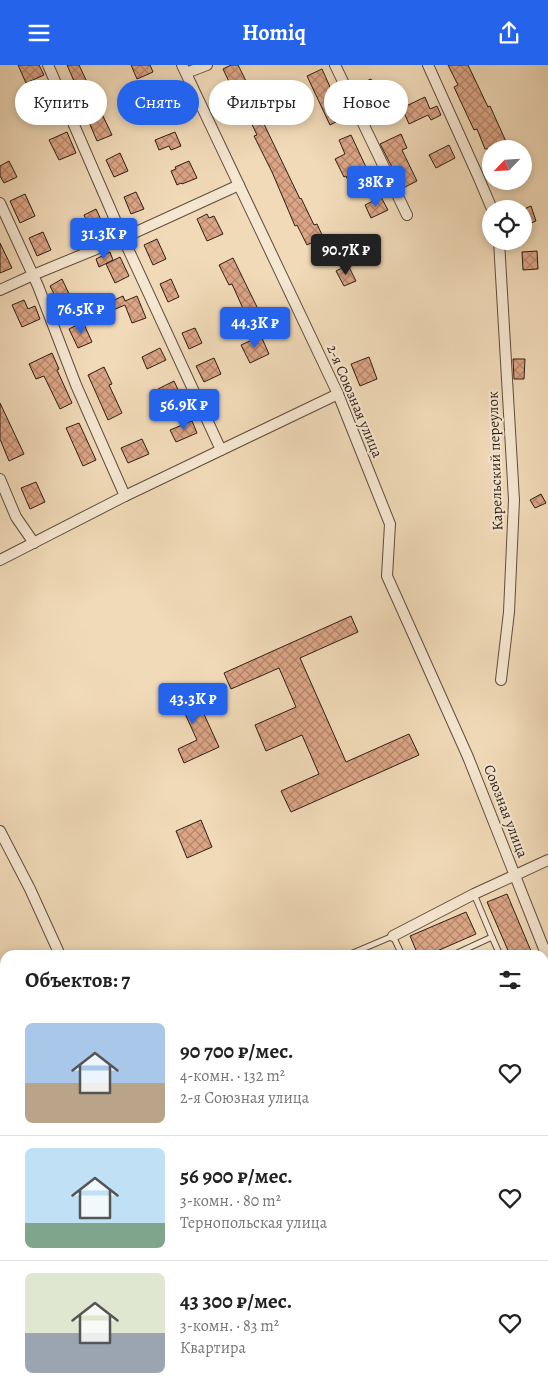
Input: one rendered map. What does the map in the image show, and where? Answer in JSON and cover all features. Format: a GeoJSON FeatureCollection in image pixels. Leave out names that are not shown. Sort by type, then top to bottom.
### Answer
{"type":"FeatureCollection","features":[{"type":"Feature","properties":{"kind":"street"},"geometry":{"type":"LineString","coordinates":[[48,65],[123,238],[221,450]]}},
{"type":"Feature","properties":{"kind":"street"},"geometry":{"type":"LineString","coordinates":[[184,69],[207,65]]}},
{"type":"Feature","properties":{"kind":"street"},"geometry":{"type":"LineString","coordinates":[[335,65],[407,215]]}},
{"type":"Feature","properties":{"kind":"street"},"geometry":{"type":"LineString","coordinates":[[428,65],[488,200]]}},
{"type":"Feature","properties":{"kind":"street","name":"2-я Союзная улица"},"geometry":{"type":"LineString","coordinates":[[184,69],[338,394],[390,524],[387,575],[468,757]]}},
{"type":"Feature","properties":{"kind":"street"},"geometry":{"type":"LineString","coordinates":[[0,290],[123,238],[239,185]]}},
{"type":"Feature","properties":{"kind":"street"},"geometry":{"type":"LineString","coordinates":[[0,203],[47,307],[76,385],[125,496]]}},
{"type":"Feature","properties":{"kind":"street","name":"Карельский переулок"},"geometry":{"type":"LineString","coordinates":[[500,250],[514,500],[509,612],[501,680]]}},
{"type":"Feature","properties":{"kind":"street"},"geometry":{"type":"LineString","coordinates":[[0,560],[125,496],[338,394]]}},
{"type":"Feature","properties":{"kind":"street"},"geometry":{"type":"LineString","coordinates":[[0,479],[16,517],[34,543]]}},
{"type":"Feature","properties":{"kind":"street","name":"Союзная улица"},"geometry":{"type":"LineString","coordinates":[[468,757],[543,950]]}},
{"type":"Feature","properties":{"kind":"street"},"geometry":{"type":"LineString","coordinates":[[0,831],[30,889],[58,950]]}},
{"type":"Feature","properties":{"kind":"street"},"geometry":{"type":"LineString","coordinates":[[393,936],[474,894],[548,860]]}},
{"type":"Feature","properties":{"kind":"lane"},"geometry":{"type":"LineString","coordinates":[[474,894],[498,950]]}},
{"type":"Feature","properties":{"kind":"lane"},"geometry":{"type":"LineString","coordinates":[[360,950],[393,936],[400,950]]}},
{"type":"Feature","properties":{"kind":"lane"},"geometry":{"type":"LineString","coordinates":[[464,950],[492,937]]}},
{"type":"Feature","properties":{"kind":"building"},"geometry":{"type":"Polygon","coordinates":[[[18,65],[39,65],[44,75],[33,80],[25,80],[18,65]]]}},
{"type":"Feature","properties":{"kind":"building"},"geometry":{"type":"Polygon","coordinates":[[[67,65],[79,65],[86,80],[74,80],[67,65]]]}},
{"type":"Feature","properties":{"kind":"building"},"geometry":{"type":"Polygon","coordinates":[[[131,65],[150,65],[153,72],[137,79],[131,65]]]}},
{"type":"Feature","properties":{"kind":"building"},"geometry":{"type":"Polygon","coordinates":[[[231,65],[238,65],[246,80],[228,80],[223,69],[231,65]]]}},
{"type":"Feature","properties":{"kind":"building"},"geometry":{"type":"Polygon","coordinates":[[[448,65],[468,65],[505,140],[482,142],[477,129],[474,130],[454,87],[458,85],[448,65]]]}},
{"type":"Feature","properties":{"kind":"building"},"geometry":{"type":"Polygon","coordinates":[[[322,69],[327,80],[324,80],[324,112],[314,91],[314,80],[309,80],[307,76],[322,69]]]}},
{"type":"Feature","properties":{"kind":"building"},"geometry":{"type":"Polygon","coordinates":[[[425,97],[430,109],[437,106],[441,115],[431,120],[428,115],[409,124],[408,105],[425,97]]]}},
{"type":"Feature","properties":{"kind":"building"},"geometry":{"type":"Polygon","coordinates":[[[107,124],[112,135],[97,141],[90,125],[107,124]]]}},
{"type":"Feature","properties":{"kind":"building"},"geometry":{"type":"Polygon","coordinates":[[[252,125],[264,125],[300,199],[314,225],[317,224],[323,237],[307,245],[297,225],[295,226],[254,136],[257,135],[252,125]]]}},
{"type":"Feature","properties":{"kind":"building"},"geometry":{"type":"Polygon","coordinates":[[[67,132],[76,153],[59,160],[49,140],[67,132]]]}},
{"type":"Feature","properties":{"kind":"building"},"geometry":{"type":"Polygon","coordinates":[[[175,132],[181,146],[171,150],[169,146],[159,150],[155,140],[175,132]]]}},
{"type":"Feature","properties":{"kind":"building"},"geometry":{"type":"Polygon","coordinates":[[[401,134],[407,148],[402,150],[417,181],[403,188],[380,144],[401,134]]]}},
{"type":"Feature","properties":{"kind":"building"},"geometry":{"type":"Polygon","coordinates":[[[351,135],[372,180],[352,189],[335,159],[345,154],[339,140],[351,135]]]}},
{"type":"Feature","properties":{"kind":"building"},"geometry":{"type":"Polygon","coordinates":[[[449,145],[455,158],[436,168],[429,155],[449,145]]]}},
{"type":"Feature","properties":{"kind":"building"},"geometry":{"type":"Polygon","coordinates":[[[120,153],[128,171],[114,177],[106,160],[120,153]]]}},
{"type":"Feature","properties":{"kind":"building"},"geometry":{"type":"Polygon","coordinates":[[[9,161],[17,177],[4,183],[0,176],[0,166],[9,161]]]}},
{"type":"Feature","properties":{"kind":"building"},"geometry":{"type":"Polygon","coordinates":[[[189,161],[197,178],[177,185],[171,171],[176,169],[175,167],[189,161]]]}},
{"type":"Feature","properties":{"kind":"building"},"geometry":{"type":"Polygon","coordinates":[[[136,192],[144,209],[131,214],[124,197],[136,192]]]}},
{"type":"Feature","properties":{"kind":"building"},"geometry":{"type":"Polygon","coordinates":[[[25,194],[35,216],[20,223],[10,201],[25,194]]]}},
{"type":"Feature","properties":{"kind":"building"},"geometry":{"type":"Polygon","coordinates":[[[381,197],[388,210],[371,218],[365,205],[381,197]]]}},
{"type":"Feature","properties":{"kind":"building"},"geometry":{"type":"Polygon","coordinates":[[[96,209],[104,226],[92,232],[84,215],[96,209]]]}},
{"type":"Feature","properties":{"kind":"building"},"geometry":{"type":"Polygon","coordinates":[[[532,209],[536,221],[532,223],[532,209]]]}},
{"type":"Feature","properties":{"kind":"building"},"geometry":{"type":"Polygon","coordinates":[[[207,214],[209,218],[214,216],[223,234],[207,241],[197,219],[207,214]]]}},
{"type":"Feature","properties":{"kind":"building"},"geometry":{"type":"Polygon","coordinates":[[[43,232],[51,250],[37,256],[29,238],[43,232]]]}},
{"type":"Feature","properties":{"kind":"building"},"geometry":{"type":"Polygon","coordinates":[[[157,239],[166,259],[153,265],[144,245],[157,239]]]}},
{"type":"Feature","properties":{"kind":"building"},"geometry":{"type":"Polygon","coordinates":[[[0,243],[12,268],[0,273],[0,243]]]}},
{"type":"Feature","properties":{"kind":"building"},"geometry":{"type":"Polygon","coordinates":[[[537,251],[538,269],[523,270],[522,252],[537,251]]]}},
{"type":"Feature","properties":{"kind":"building"},"geometry":{"type":"Polygon","coordinates":[[[110,252],[113,260],[99,267],[96,259],[110,252]]]}},
{"type":"Feature","properties":{"kind":"building"},"geometry":{"type":"Polygon","coordinates":[[[120,257],[129,276],[115,283],[106,264],[120,257]]]}},
{"type":"Feature","properties":{"kind":"building"},"geometry":{"type":"Polygon","coordinates":[[[233,258],[257,307],[245,313],[232,284],[229,285],[219,265],[233,258]]]}},
{"type":"Feature","properties":{"kind":"building"},"geometry":{"type":"Polygon","coordinates":[[[348,265],[356,281],[344,286],[336,271],[348,265]]]}},
{"type":"Feature","properties":{"kind":"building"},"geometry":{"type":"Polygon","coordinates":[[[62,279],[72,300],[60,306],[50,286],[62,279]]]}},
{"type":"Feature","properties":{"kind":"building"},"geometry":{"type":"Polygon","coordinates":[[[171,279],[179,297],[168,302],[160,284],[171,279]]]}},
{"type":"Feature","properties":{"kind":"building"},"geometry":{"type":"Polygon","coordinates":[[[123,296],[125,301],[137,296],[146,318],[132,323],[125,305],[113,310],[110,302],[123,296]]]}},
{"type":"Feature","properties":{"kind":"building"},"geometry":{"type":"Polygon","coordinates":[[[24,300],[28,309],[35,306],[40,319],[22,327],[12,305],[24,300]]]}},
{"type":"Feature","properties":{"kind":"building"},"geometry":{"type":"Polygon","coordinates":[[[83,322],[92,342],[78,348],[69,329],[83,322]]]}},
{"type":"Feature","properties":{"kind":"building"},"geometry":{"type":"Polygon","coordinates":[[[195,328],[202,343],[189,349],[182,333],[195,328]]]}},
{"type":"Feature","properties":{"kind":"building"},"geometry":{"type":"Polygon","coordinates":[[[261,336],[269,354],[250,363],[241,345],[261,336]]]}},
{"type":"Feature","properties":{"kind":"building"},"geometry":{"type":"Polygon","coordinates":[[[160,348],[166,360],[147,369],[142,357],[160,348]]]}},
{"type":"Feature","properties":{"kind":"building"},"geometry":{"type":"Polygon","coordinates":[[[52,353],[59,369],[57,370],[72,403],[60,409],[44,376],[36,379],[29,364],[52,353]]]}},
{"type":"Feature","properties":{"kind":"building"},"geometry":{"type":"Polygon","coordinates":[[[369,357],[377,379],[360,386],[351,364],[369,357]]]}},
{"type":"Feature","properties":{"kind":"building"},"geometry":{"type":"Polygon","coordinates":[[[214,358],[221,374],[204,382],[196,366],[214,358]]]}},
{"type":"Feature","properties":{"kind":"building"},"geometry":{"type":"Polygon","coordinates":[[[513,359],[525,359],[524,379],[514,379],[513,359]]]}},
{"type":"Feature","properties":{"kind":"building"},"geometry":{"type":"Polygon","coordinates":[[[104,367],[112,384],[109,385],[122,413],[108,420],[88,375],[104,367]]]}},
{"type":"Feature","properties":{"kind":"building"},"geometry":{"type":"Polygon","coordinates":[[[174,381],[180,394],[164,402],[158,389],[174,381]]]}},
{"type":"Feature","properties":{"kind":"building"},"geometry":{"type":"Polygon","coordinates":[[[0,403],[24,454],[9,461],[0,439],[0,403]]]}},
{"type":"Feature","properties":{"kind":"building"},"geometry":{"type":"Polygon","coordinates":[[[192,421],[197,433],[176,442],[170,430],[192,421]]]}},
{"type":"Feature","properties":{"kind":"building"},"geometry":{"type":"Polygon","coordinates":[[[79,423],[96,460],[83,466],[66,428],[79,423]]]}},
{"type":"Feature","properties":{"kind":"building"},"geometry":{"type":"Polygon","coordinates":[[[142,439],[149,454],[128,463],[121,448],[142,439]]]}},
{"type":"Feature","properties":{"kind":"building"},"geometry":{"type":"Polygon","coordinates":[[[36,482],[45,502],[30,509],[21,488],[36,482]]]}},
{"type":"Feature","properties":{"kind":"building"},"geometry":{"type":"Polygon","coordinates":[[[541,494],[546,503],[535,508],[530,500],[541,494]]]}},
{"type":"Feature","properties":{"kind":"building"},"geometry":{"type":"Polygon","coordinates":[[[351,616],[358,632],[300,658],[346,762],[409,734],[419,755],[291,812],[281,791],[319,774],[302,735],[266,751],[255,725],[296,707],[279,668],[231,689],[224,673],[351,616]]]}},
{"type":"Feature","properties":{"kind":"building"},"geometry":{"type":"Polygon","coordinates":[[[192,688],[219,747],[184,763],[178,749],[197,740],[182,707],[166,714],[161,702],[192,688]]]}},
{"type":"Feature","properties":{"kind":"building"},"geometry":{"type":"Polygon","coordinates":[[[201,820],[212,847],[187,858],[176,831],[201,820]]]}},
{"type":"Feature","properties":{"kind":"building"},"geometry":{"type":"Polygon","coordinates":[[[507,894],[531,950],[508,950],[487,902],[507,894]]]}},
{"type":"Feature","properties":{"kind":"building"},"geometry":{"type":"Polygon","coordinates":[[[466,912],[476,934],[439,950],[416,950],[410,936],[466,912]]]}}]}
